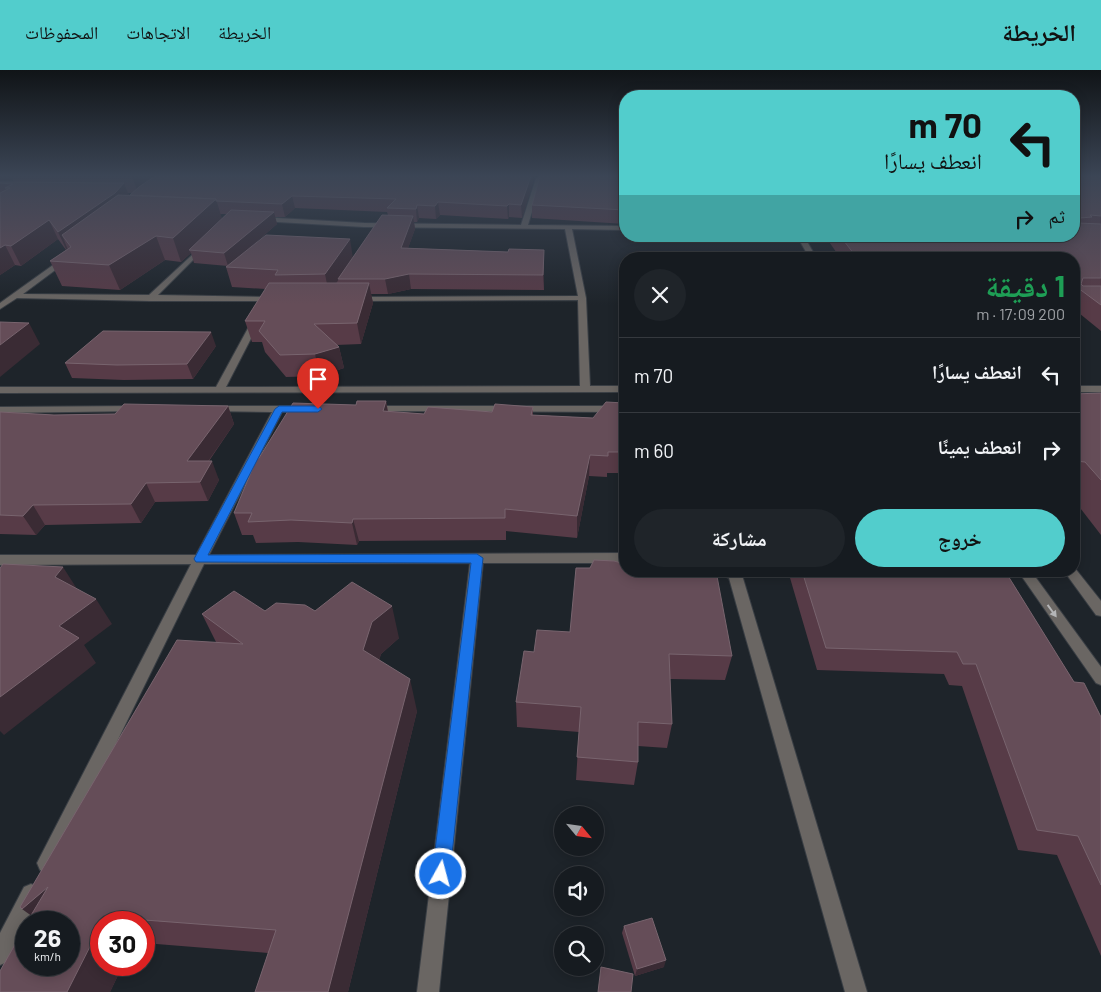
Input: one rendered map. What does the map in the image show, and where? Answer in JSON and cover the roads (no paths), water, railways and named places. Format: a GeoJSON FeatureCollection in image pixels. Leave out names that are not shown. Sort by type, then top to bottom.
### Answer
{"type":"FeatureCollection","features":[{"type":"Feature","properties":{"kind":"street"},"geometry":{"type":"LineString","coordinates":[[253,219],[381,225],[619,228]]}},
{"type":"Feature","properties":{"kind":"street"},"geometry":{"type":"LineString","coordinates":[[524,227],[526,219]]}},
{"type":"Feature","properties":{"kind":"street"},"geometry":{"type":"LineString","coordinates":[[375,233],[381,225]]}},
{"type":"Feature","properties":{"kind":"street"},"geometry":{"type":"LineString","coordinates":[[568,228],[582,298],[585,389]]}},
{"type":"Feature","properties":{"kind":"street"},"geometry":{"type":"LineString","coordinates":[[150,299],[212,238]]}},
{"type":"Feature","properties":{"kind":"street"},"geometry":{"type":"LineString","coordinates":[[0,307],[70,254]]}},
{"type":"Feature","properties":{"kind":"street"},"geometry":{"type":"LineString","coordinates":[[14,296],[286,299]]}},
{"type":"Feature","properties":{"kind":"street"},"geometry":{"type":"LineString","coordinates":[[351,299],[582,298]]}},
{"type":"Feature","properties":{"kind":"street"},"geometry":{"type":"LineString","coordinates":[[220,389],[268,299]]}},
{"type":"Feature","properties":{"kind":"street"},"geometry":{"type":"LineString","coordinates":[[1080,389],[1101,388]]}},
{"type":"Feature","properties":{"kind":"street"},"geometry":{"type":"LineString","coordinates":[[0,390],[619,389]]}},
{"type":"Feature","properties":{"kind":"street"},"geometry":{"type":"LineString","coordinates":[[200,409],[319,409]]}},
{"type":"Feature","properties":{"kind":"street"},"geometry":{"type":"LineString","coordinates":[[0,955],[200,559],[279,409]]}},
{"type":"Feature","properties":{"kind":"street"},"geometry":{"type":"LineString","coordinates":[[358,409],[619,409]]}},
{"type":"Feature","properties":{"kind":"street"},"geometry":{"type":"LineString","coordinates":[[0,410],[150,410]]}},
{"type":"Feature","properties":{"kind":"street"},"geometry":{"type":"LineString","coordinates":[[428,992],[477,558]]}},
{"type":"Feature","properties":{"kind":"street"},"geometry":{"type":"LineString","coordinates":[[0,560],[619,558]]}},
{"type":"Feature","properties":{"kind":"street"},"geometry":{"type":"LineString","coordinates":[[736,577],[856,992]]}},
{"type":"Feature","properties":{"kind":"street"},"geometry":{"type":"LineString","coordinates":[[1028,577],[1101,679]]}},
{"type":"Feature","properties":{"kind":"street"},"geometry":{"type":"LineString","coordinates":[[1075,577],[1101,611]]}}]}
